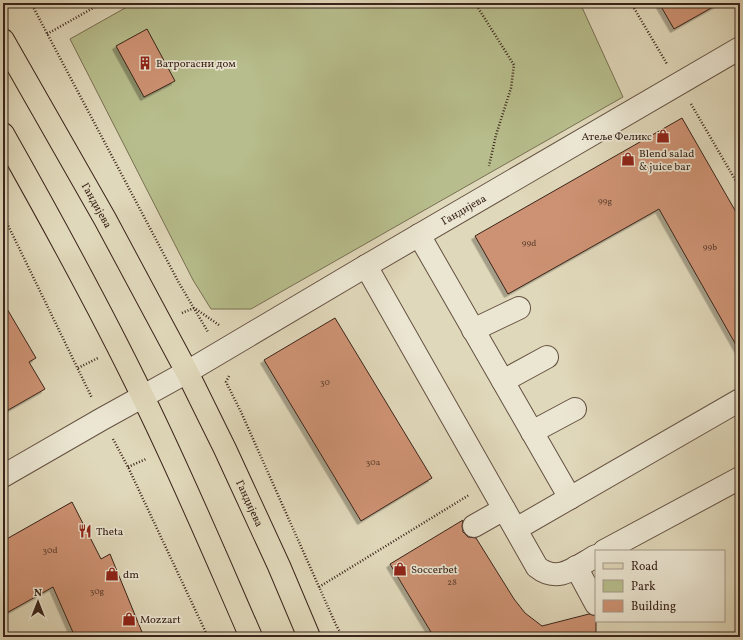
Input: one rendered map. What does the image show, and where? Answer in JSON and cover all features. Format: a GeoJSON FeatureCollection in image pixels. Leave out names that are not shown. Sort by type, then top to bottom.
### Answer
{"type":"FeatureCollection","features":[{"type":"Feature","properties":{"kind":"main road","name":"Гандијева"},"geometry":{"type":"LineString","coordinates":[[3,40],[106,219],[187,372],[225,449],[279,566],[309,637]]}},
{"type":"Feature","properties":{"kind":"main road"},"geometry":{"type":"LineString","coordinates":[[3,134],[60,236],[143,397],[205,531],[251,637]]}},
{"type":"Feature","properties":{"kind":"street","name":"Гандијева"},"geometry":{"type":"LineString","coordinates":[[3,476],[187,372],[740,48]]}},
{"type":"Feature","properties":{"kind":"street"},"geometry":{"type":"LineString","coordinates":[[419,235],[570,498]]}},
{"type":"Feature","properties":{"kind":"street"},"geometry":{"type":"LineString","coordinates":[[366,266],[537,567],[552,575],[558,575],[595,557]]}},
{"type":"Feature","properties":{"kind":"street"},"geometry":{"type":"LineString","coordinates":[[473,330],[519,308]]}},
{"type":"Feature","properties":{"kind":"street"},"geometry":{"type":"LineString","coordinates":[[503,382],[547,357]]}},
{"type":"Feature","properties":{"kind":"street"},"geometry":{"type":"LineString","coordinates":[[516,529],[740,400]]}},
{"type":"Feature","properties":{"kind":"street"},"geometry":{"type":"LineString","coordinates":[[532,432],[575,409]]}},
{"type":"Feature","properties":{"kind":"street"},"geometry":{"type":"LineString","coordinates":[[608,550],[627,545],[740,478]]}},
{"type":"Feature","properties":{"kind":"street"},"geometry":{"type":"LineString","coordinates":[[474,526],[504,509]]}},
{"type":"Feature","properties":{"kind":"street"},"geometry":{"type":"LineString","coordinates":[[576,567],[595,602]]}},
{"type":"Feature","properties":{"kind":"path"},"geometry":{"type":"LineString","coordinates":[[31,3],[179,283],[194,308]]}},
{"type":"Feature","properties":{"kind":"path"},"geometry":{"type":"LineString","coordinates":[[48,34],[102,3]]}},
{"type":"Feature","properties":{"kind":"path"},"geometry":{"type":"LineString","coordinates":[[475,3],[514,65],[510,88],[496,135],[489,170]]}},
{"type":"Feature","properties":{"kind":"path"},"geometry":{"type":"LineString","coordinates":[[3,215],[78,368]]}},
{"type":"Feature","properties":{"kind":"path"},"geometry":{"type":"LineString","coordinates":[[241,412],[336,625],[343,637]]}},
{"type":"Feature","properties":{"kind":"path"},"geometry":{"type":"LineString","coordinates":[[128,467],[208,637]]}},
{"type":"Feature","properties":{"kind":"path"},"geometry":{"type":"LineString","coordinates":[[319,587],[489,483]]}},
{"type":"Feature","properties":{"kind":"green space"},"geometry":{"type":"Polygon","coordinates":[[[134,3],[580,3],[623,97],[251,309],[211,309],[193,280],[70,39],[134,3]]]}},
{"type":"Feature","properties":{"kind":"building"},"geometry":{"type":"Polygon","coordinates":[[[659,3],[720,3],[674,29],[659,3]]]}},
{"type":"Feature","properties":{"kind":"building","name":"Ватрогасни дом"},"geometry":{"type":"Polygon","coordinates":[[[147,29],[175,81],[144,97],[116,46],[147,29]]]}},
{"type":"Feature","properties":{"kind":"building"},"geometry":{"type":"Polygon","coordinates":[[[682,118],[740,219],[740,352],[659,209],[508,294],[475,236],[682,118]]]}},
{"type":"Feature","properties":{"kind":"building"},"geometry":{"type":"Polygon","coordinates":[[[3,302],[36,358],[29,362],[45,389],[3,413],[3,302]]]}},
{"type":"Feature","properties":{"kind":"building"},"geometry":{"type":"Polygon","coordinates":[[[335,318],[432,478],[361,521],[264,360],[335,318]]]}},
{"type":"Feature","properties":{"kind":"building"},"geometry":{"type":"Polygon","coordinates":[[[72,502],[101,559],[110,554],[144,637],[75,637],[53,587],[3,615],[3,541],[72,502]]]}},
{"type":"Feature","properties":{"kind":"building"},"geometry":{"type":"Polygon","coordinates":[[[463,520],[463,532],[468,537],[476,538],[514,599],[525,613],[542,626],[589,614],[595,616],[596,637],[434,637],[390,564],[463,520]]]}},
{"type":"Feature","properties":{"kind":"place","name":"Ватрогасни дом"},"geometry":{"type":"Point","coordinates":[145,63]}},
{"type":"Feature","properties":{"kind":"place","name":"Атеље Феликс"},"geometry":{"type":"Point","coordinates":[663,136]}},
{"type":"Feature","properties":{"kind":"place","name":"Blend salad & juice bar"},"geometry":{"type":"Point","coordinates":[628,159]}},
{"type":"Feature","properties":{"kind":"place","name":"Theta"},"geometry":{"type":"Point","coordinates":[85,531]}},
{"type":"Feature","properties":{"kind":"place","name":"Soccerbet"},"geometry":{"type":"Point","coordinates":[400,569]}},
{"type":"Feature","properties":{"kind":"place","name":"dm"},"geometry":{"type":"Point","coordinates":[112,574]}},
{"type":"Feature","properties":{"kind":"place","name":"Mozzart"},"geometry":{"type":"Point","coordinates":[129,619]}}]}
